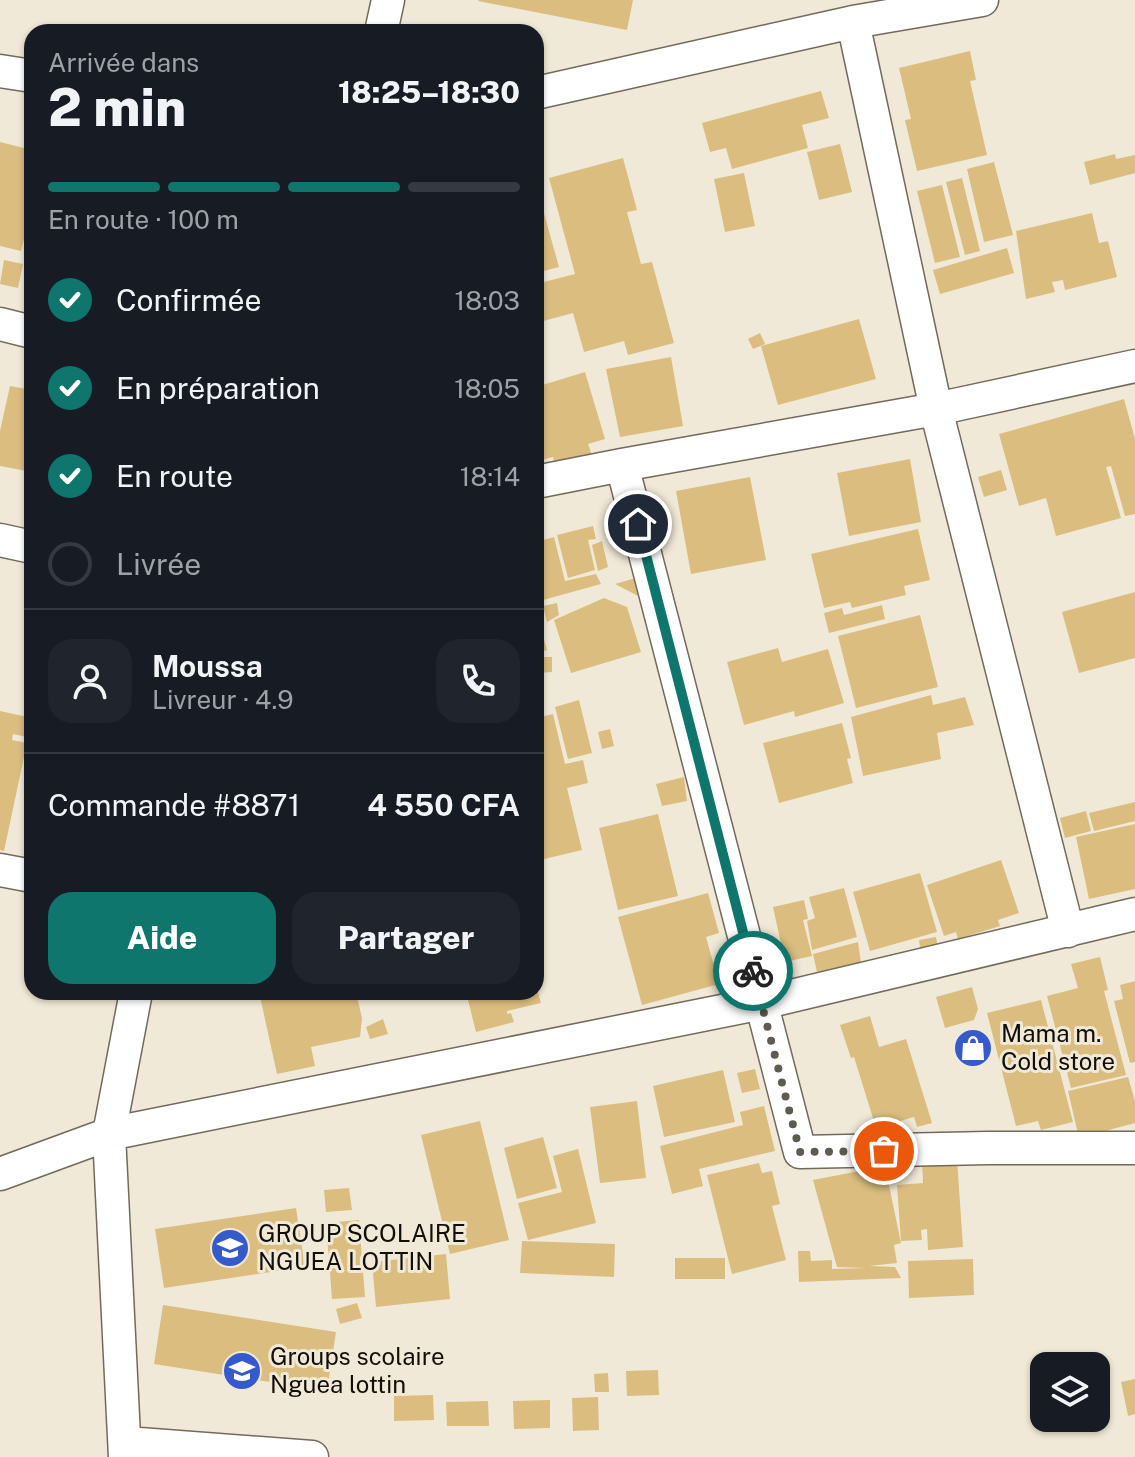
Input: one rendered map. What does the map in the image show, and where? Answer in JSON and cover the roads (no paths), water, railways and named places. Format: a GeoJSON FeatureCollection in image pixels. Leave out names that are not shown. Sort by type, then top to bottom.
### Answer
{"type":"FeatureCollection","features":[{"type":"Feature","properties":{"kind":"street"},"geometry":{"type":"LineString","coordinates":[[383,24],[388,0]]}},
{"type":"Feature","properties":{"kind":"street"},"geometry":{"type":"LineString","coordinates":[[544,91],[853,22],[982,0]]}},
{"type":"Feature","properties":{"kind":"street"},"geometry":{"type":"LineString","coordinates":[[853,22],[936,409],[1068,931]]}},
{"type":"Feature","properties":{"kind":"street"},"geometry":{"type":"LineString","coordinates":[[0,71],[24,75]]}},
{"type":"Feature","properties":{"kind":"street"},"geometry":{"type":"LineString","coordinates":[[0,324],[24,330]]}},
{"type":"Feature","properties":{"kind":"street"},"geometry":{"type":"LineString","coordinates":[[544,480],[936,409],[1135,366]]}},
{"type":"Feature","properties":{"kind":"street"},"geometry":{"type":"LineString","coordinates":[[622,465],[800,1152],[1135,1148]]}},
{"type":"Feature","properties":{"kind":"street"},"geometry":{"type":"LineString","coordinates":[[0,540],[24,545]]}},
{"type":"Feature","properties":{"kind":"street"},"geometry":{"type":"LineString","coordinates":[[0,870],[24,874]]}},
{"type":"Feature","properties":{"kind":"street"},"geometry":{"type":"LineString","coordinates":[[0,1174],[109,1134],[762,1003],[1135,914]]}},
{"type":"Feature","properties":{"kind":"street"},"geometry":{"type":"LineString","coordinates":[[134,1000],[109,1134],[126,1450],[312,1457]]}},
{"type":"Feature","properties":{"kind":"place","name":"Mama m. Cold store"},"geometry":{"type":"Point","coordinates":[973,1048]}},
{"type":"Feature","properties":{"kind":"place","name":"GROUP SCOLAIRE NGUEA LOTTIN"},"geometry":{"type":"Point","coordinates":[230,1248]}},
{"type":"Feature","properties":{"kind":"place","name":"Groups scolaire Nguea lottin"},"geometry":{"type":"Point","coordinates":[242,1371]}}]}
